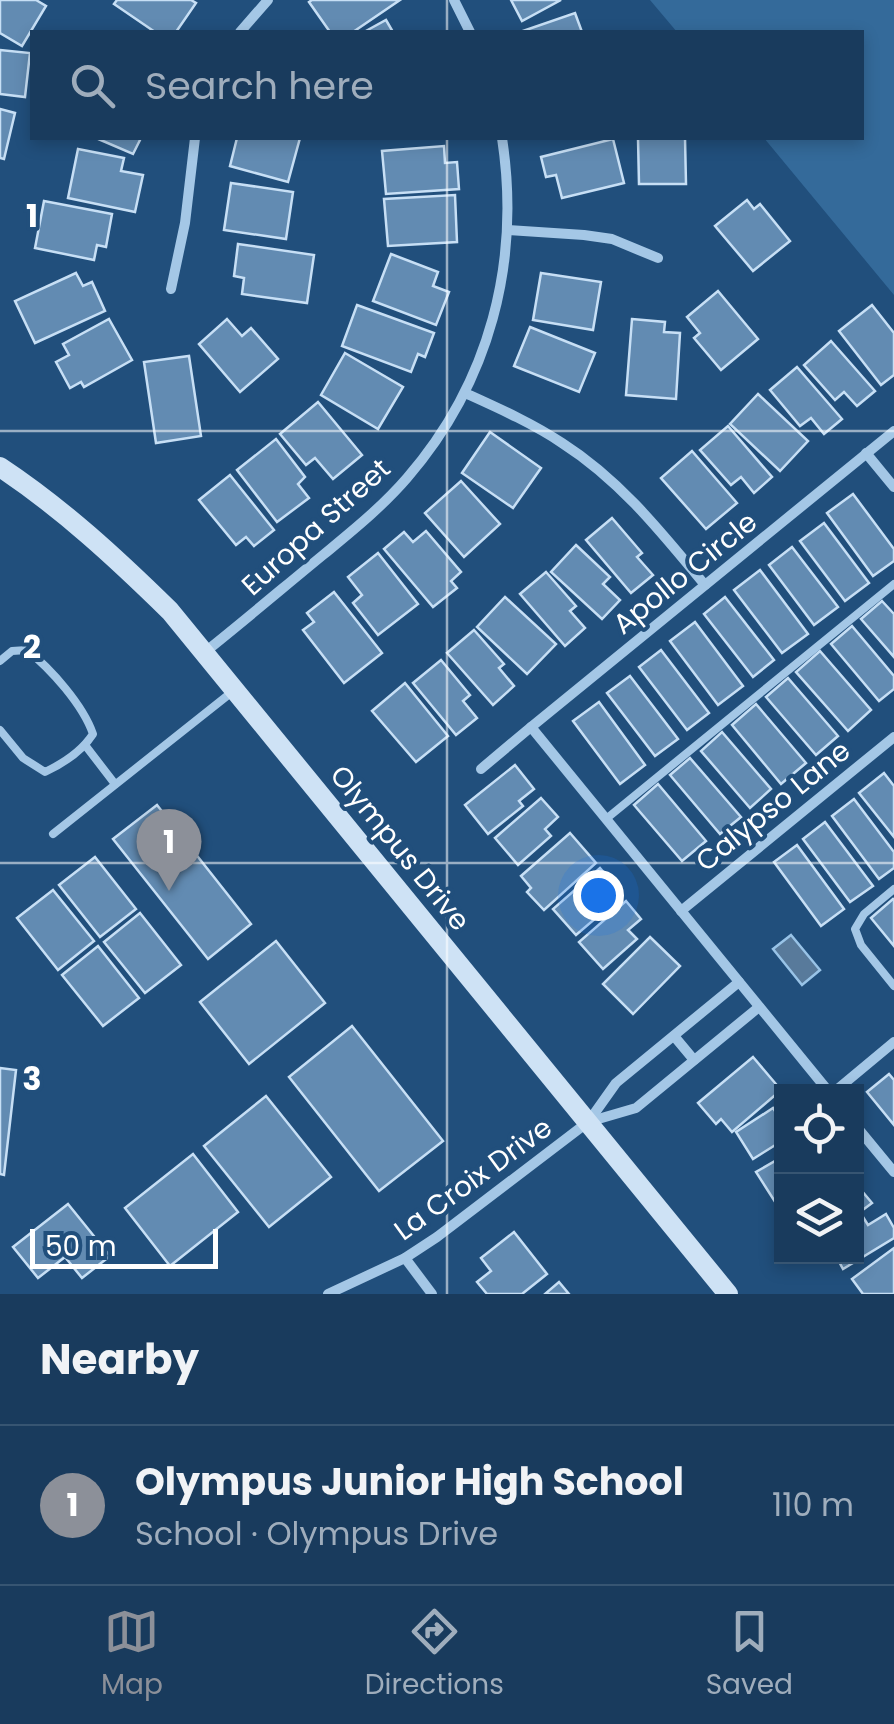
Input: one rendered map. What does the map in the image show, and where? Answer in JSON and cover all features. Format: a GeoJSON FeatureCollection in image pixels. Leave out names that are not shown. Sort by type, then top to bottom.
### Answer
{"type":"FeatureCollection","features":[{"type":"Feature","properties":{"kind":"street"},"geometry":{"type":"LineString","coordinates":[[242,30],[268,0]]}},
{"type":"Feature","properties":{"kind":"street"},"geometry":{"type":"LineString","coordinates":[[454,0],[469,30]]}},
{"type":"Feature","properties":{"kind":"street"},"geometry":{"type":"LineString","coordinates":[[171,290],[185,224],[195,140]]}},
{"type":"Feature","properties":{"kind":"street","name":"Europa Street"},"geometry":{"type":"LineString","coordinates":[[206,652],[388,498],[427,452],[465,393],[495,309],[506,262],[502,140]]}},
{"type":"Feature","properties":{"kind":"street"},"geometry":{"type":"LineString","coordinates":[[508,230],[612,240],[658,258]]}},
{"type":"Feature","properties":{"kind":"street"},"geometry":{"type":"LineString","coordinates":[[465,393],[535,427],[594,466],[641,509],[705,585]]}},
{"type":"Feature","properties":{"kind":"street","name":"Apollo Circle"},"geometry":{"type":"LineString","coordinates":[[480,768],[894,430]]}},
{"type":"Feature","properties":{"kind":"street"},"geometry":{"type":"LineString","coordinates":[[866,453],[894,487]]}},
{"type":"Feature","properties":{"kind":"street","name":"Olympus Drive"},"geometry":{"type":"LineString","coordinates":[[0,467],[50,502],[170,611],[728,1294]]}},
{"type":"Feature","properties":{"kind":"street"},"geometry":{"type":"LineString","coordinates":[[531,727],[825,1084]]}},
{"type":"Feature","properties":{"kind":"street","name":"Calypso Lane"},"geometry":{"type":"LineString","coordinates":[[681,911],[894,736]]}},
{"type":"Feature","properties":{"kind":"street"},"geometry":{"type":"LineString","coordinates":[[588,1122],[616,1083],[739,982]]}},
{"type":"Feature","properties":{"kind":"street"},"geometry":{"type":"LineString","coordinates":[[588,1122],[636,1108],[759,1007]]}},
{"type":"Feature","properties":{"kind":"street"},"geometry":{"type":"LineString","coordinates":[[674,1036],[694,1060]]}},
{"type":"Feature","properties":{"kind":"street"},"geometry":{"type":"LineString","coordinates":[[842,1084],[894,1042]]}},
{"type":"Feature","properties":{"kind":"street","name":"La Croix Drive"},"geometry":{"type":"LineString","coordinates":[[328,1294],[405,1258],[588,1122]]}},
{"type":"Feature","properties":{"kind":"street"},"geometry":{"type":"LineString","coordinates":[[864,1136],[894,1172]]}},
{"type":"Feature","properties":{"kind":"street"},"geometry":{"type":"LineString","coordinates":[[405,1258],[432,1294]]}},
{"type":"Feature","properties":{"kind":"lane"},"geometry":{"type":"LineString","coordinates":[[606,819],[894,584]]}},
{"type":"Feature","properties":{"kind":"lane"},"geometry":{"type":"LineString","coordinates":[[0,661],[12,652],[27,650],[42,662],[88,718],[93,734],[62,764],[46,772],[23,758],[0,730]]}},
{"type":"Feature","properties":{"kind":"lane"},"geometry":{"type":"LineString","coordinates":[[53,834],[235,689]]}},
{"type":"Feature","properties":{"kind":"lane"},"geometry":{"type":"LineString","coordinates":[[85,745],[116,784]]}},
{"type":"Feature","properties":{"kind":"lane"},"geometry":{"type":"LineString","coordinates":[[894,890],[864,914],[855,929],[861,946],[894,986]]}},
{"type":"Feature","properties":{"kind":"shaded area"},"geometry":{"type":"Polygon","coordinates":[[[650,0],[894,0],[894,295],[766,140],[864,140],[864,30],[675,30],[650,0]]]}},
{"type":"Feature","properties":{"kind":"shaded area"},"geometry":{"type":"Polygon","coordinates":[[[791,935],[820,970],[802,985],[773,949],[791,935]]]}},
{"type":"Feature","properties":{"kind":"building"},"geometry":{"type":"Polygon","coordinates":[[[0,0],[36,0],[46,6],[22,46],[0,33],[0,0]]]}},
{"type":"Feature","properties":{"kind":"building"},"geometry":{"type":"Polygon","coordinates":[[[117,0],[196,3],[177,30],[152,30],[114,4],[117,0]]]}},
{"type":"Feature","properties":{"kind":"building"},"geometry":{"type":"Polygon","coordinates":[[[400,0],[356,30],[329,30],[309,2],[400,0]]]}},
{"type":"Feature","properties":{"kind":"building"},"geometry":{"type":"Polygon","coordinates":[[[511,0],[561,0],[522,21],[511,0]]]}},
{"type":"Feature","properties":{"kind":"building"},"geometry":{"type":"Polygon","coordinates":[[[575,13],[581,30],[526,30],[575,13]]]}},
{"type":"Feature","properties":{"kind":"building"},"geometry":{"type":"Polygon","coordinates":[[[386,20],[392,30],[368,30],[386,20]]]}},
{"type":"Feature","properties":{"kind":"building"},"geometry":{"type":"Polygon","coordinates":[[[0,50],[30,53],[25,97],[0,94],[0,50]]]}},
{"type":"Feature","properties":{"kind":"building"},"geometry":{"type":"Polygon","coordinates":[[[0,109],[15,113],[4,159],[0,158],[0,109]]]}},
{"type":"Feature","properties":{"kind":"building"},"geometry":{"type":"Polygon","coordinates":[[[101,140],[140,140],[133,154],[101,140]]]}},
{"type":"Feature","properties":{"kind":"building"},"geometry":{"type":"Polygon","coordinates":[[[236,140],[299,140],[288,182],[230,166],[236,140]]]}},
{"type":"Feature","properties":{"kind":"building"},"geometry":{"type":"Polygon","coordinates":[[[613,140],[624,183],[562,198],[556,175],[546,177],[541,157],[613,140]]]}},
{"type":"Feature","properties":{"kind":"building"},"geometry":{"type":"Polygon","coordinates":[[[638,140],[685,140],[686,184],[639,184],[638,140]]]}},
{"type":"Feature","properties":{"kind":"building"},"geometry":{"type":"Polygon","coordinates":[[[444,146],[445,163],[457,162],[459,189],[386,194],[382,151],[444,146]]]}},
{"type":"Feature","properties":{"kind":"building"},"geometry":{"type":"Polygon","coordinates":[[[78,149],[124,158],[121,171],[143,175],[135,212],[68,198],[78,149]]]}},
{"type":"Feature","properties":{"kind":"building"},"geometry":{"type":"Polygon","coordinates":[[[231,183],[293,192],[286,239],[224,230],[231,183]]]}},
{"type":"Feature","properties":{"kind":"building"},"geometry":{"type":"Polygon","coordinates":[[[455,195],[457,242],[388,246],[384,199],[455,195]]]}},
{"type":"Feature","properties":{"kind":"building"},"geometry":{"type":"Polygon","coordinates":[[[747,200],[754,209],[760,204],[790,241],[753,271],[715,226],[747,200]]]}},
{"type":"Feature","properties":{"kind":"building"},"geometry":{"type":"Polygon","coordinates":[[[44,201],[112,214],[106,247],[97,245],[94,260],[35,248],[44,201]]]}},
{"type":"Feature","properties":{"kind":"building"},"geometry":{"type":"Polygon","coordinates":[[[238,244],[314,255],[307,303],[242,294],[244,278],[234,276],[238,244]]]}},
{"type":"Feature","properties":{"kind":"building"},"geometry":{"type":"Polygon","coordinates":[[[391,254],[438,272],[433,286],[449,292],[436,325],[373,301],[391,254]]]}},
{"type":"Feature","properties":{"kind":"building"},"geometry":{"type":"Polygon","coordinates":[[[76,273],[83,286],[92,282],[105,311],[35,343],[15,301],[76,273]]]}},
{"type":"Feature","properties":{"kind":"building"},"geometry":{"type":"Polygon","coordinates":[[[541,273],[601,282],[593,330],[533,320],[541,273]]]}},
{"type":"Feature","properties":{"kind":"building"},"geometry":{"type":"Polygon","coordinates":[[[718,291],[758,339],[721,370],[694,338],[700,333],[687,317],[718,291]]]}},
{"type":"Feature","properties":{"kind":"building"},"geometry":{"type":"Polygon","coordinates":[[[357,305],[434,333],[425,357],[418,354],[411,372],[342,346],[357,305]]]}},
{"type":"Feature","properties":{"kind":"building"},"geometry":{"type":"Polygon","coordinates":[[[872,305],[894,333],[894,375],[881,385],[839,331],[872,305]]]}},
{"type":"Feature","properties":{"kind":"building"},"geometry":{"type":"Polygon","coordinates":[[[109,319],[132,360],[84,387],[81,382],[70,388],[56,362],[69,355],[63,344],[109,319]]]}},
{"type":"Feature","properties":{"kind":"building"},"geometry":{"type":"Polygon","coordinates":[[[227,319],[242,336],[251,328],[278,359],[240,392],[199,344],[227,319]]]}},
{"type":"Feature","properties":{"kind":"building"},"geometry":{"type":"Polygon","coordinates":[[[632,319],[665,322],[664,332],[680,333],[676,399],[626,395],[632,319]]]}},
{"type":"Feature","properties":{"kind":"building"},"geometry":{"type":"Polygon","coordinates":[[[530,327],[595,353],[579,392],[514,366],[530,327]]]}},
{"type":"Feature","properties":{"kind":"building"},"geometry":{"type":"Polygon","coordinates":[[[831,341],[875,391],[857,406],[844,392],[835,400],[804,365],[831,341]]]}},
{"type":"Feature","properties":{"kind":"building"},"geometry":{"type":"Polygon","coordinates":[[[345,353],[403,387],[378,429],[321,395],[345,353]]]}},
{"type":"Feature","properties":{"kind":"building"},"geometry":{"type":"Polygon","coordinates":[[[189,356],[201,436],[156,443],[144,362],[189,356]]]}},
{"type":"Feature","properties":{"kind":"building"},"geometry":{"type":"Polygon","coordinates":[[[797,367],[842,419],[824,434],[811,418],[800,426],[770,390],[797,367]]]}},
{"type":"Feature","properties":{"kind":"building"},"geometry":{"type":"Polygon","coordinates":[[[758,394],[808,441],[780,471],[730,424],[758,394]]]}},
{"type":"Feature","properties":{"kind":"building"},"geometry":{"type":"Polygon","coordinates":[[[318,402],[362,455],[333,479],[315,458],[306,465],[280,434],[318,402]]]}},
{"type":"Feature","properties":{"kind":"building"},"geometry":{"type":"Polygon","coordinates":[[[728,426],[772,477],[754,493],[741,477],[731,485],[700,450],[728,426]]]}},
{"type":"Feature","properties":{"kind":"building"},"geometry":{"type":"Polygon","coordinates":[[[490,432],[541,468],[513,508],[462,473],[490,432]]]}},
{"type":"Feature","properties":{"kind":"building"},"geometry":{"type":"Polygon","coordinates":[[[276,439],[305,477],[298,484],[309,498],[277,522],[237,470],[276,439]]]}},
{"type":"Feature","properties":{"kind":"building"},"geometry":{"type":"Polygon","coordinates":[[[692,451],[737,503],[706,529],[661,478],[692,451]]]}},
{"type":"Feature","properties":{"kind":"building"},"geometry":{"type":"Polygon","coordinates":[[[230,475],[274,530],[254,546],[246,537],[236,545],[199,500],[230,475]]]}},
{"type":"Feature","properties":{"kind":"building"},"geometry":{"type":"Polygon","coordinates":[[[461,481],[500,524],[464,557],[425,513],[461,481]]]}},
{"type":"Feature","properties":{"kind":"building"},"geometry":{"type":"Polygon","coordinates":[[[853,494],[894,549],[894,561],[873,576],[827,513],[853,494]]]}},
{"type":"Feature","properties":{"kind":"building"},"geometry":{"type":"Polygon","coordinates":[[[612,518],[642,553],[637,557],[653,575],[631,593],[586,540],[612,518]]]}},
{"type":"Feature","properties":{"kind":"building"},"geometry":{"type":"Polygon","coordinates":[[[824,523],[869,583],[845,601],[800,541],[824,523]]]}},
{"type":"Feature","properties":{"kind":"building"},"geometry":{"type":"Polygon","coordinates":[[[426,531],[461,572],[451,581],[457,588],[433,607],[384,549],[404,532],[413,542],[426,531]]]}},
{"type":"Feature","properties":{"kind":"building"},"geometry":{"type":"Polygon","coordinates":[[[576,545],[610,577],[603,584],[620,600],[602,619],[551,572],[576,545]]]}},
{"type":"Feature","properties":{"kind":"building"},"geometry":{"type":"Polygon","coordinates":[[[792,547],[838,607],[814,625],[769,565],[792,547]]]}},
{"type":"Feature","properties":{"kind":"building"},"geometry":{"type":"Polygon","coordinates":[[[378,553],[418,604],[378,635],[353,603],[362,595],[348,577],[378,553]]]}},
{"type":"Feature","properties":{"kind":"building"},"geometry":{"type":"Polygon","coordinates":[[[760,570],[808,634],[782,653],[734,590],[760,570]]]}},
{"type":"Feature","properties":{"kind":"building"},"geometry":{"type":"Polygon","coordinates":[[[546,572],[576,606],[570,611],[585,628],[565,646],[520,594],[546,572]]]}},
{"type":"Feature","properties":{"kind":"building"},"geometry":{"type":"Polygon","coordinates":[[[334,592],[382,653],[344,683],[303,630],[314,622],[307,613],[334,592]]]}},
{"type":"Feature","properties":{"kind":"building"},"geometry":{"type":"Polygon","coordinates":[[[505,597],[556,644],[527,674],[477,627],[505,597]]]}},
{"type":"Feature","properties":{"kind":"building"},"geometry":{"type":"Polygon","coordinates":[[[725,597],[774,660],[753,677],[704,614],[725,597]]]}},
{"type":"Feature","properties":{"kind":"building"},"geometry":{"type":"Polygon","coordinates":[[[882,601],[894,614],[894,657],[861,619],[882,601]]]}},
{"type":"Feature","properties":{"kind":"building"},"geometry":{"type":"Polygon","coordinates":[[[695,622],[743,686],[718,705],[670,641],[695,622]]]}},
{"type":"Feature","properties":{"kind":"building"},"geometry":{"type":"Polygon","coordinates":[[[852,626],[894,676],[894,689],[879,701],[831,644],[852,626]]]}},
{"type":"Feature","properties":{"kind":"building"},"geometry":{"type":"Polygon","coordinates":[[[474,630],[504,664],[499,668],[514,686],[493,705],[447,653],[474,630]]]}},
{"type":"Feature","properties":{"kind":"building"},"geometry":{"type":"Polygon","coordinates":[[[661,650],[709,713],[687,730],[639,667],[661,650]]]}},
{"type":"Feature","properties":{"kind":"building"},"geometry":{"type":"Polygon","coordinates":[[[820,651],[871,710],[848,731],[796,672],[820,651]]]}},
{"type":"Feature","properties":{"kind":"building"},"geometry":{"type":"Polygon","coordinates":[[[441,660],[470,695],[463,701],[477,718],[456,735],[413,683],[441,660]]]}},
{"type":"Feature","properties":{"kind":"building"},"geometry":{"type":"Polygon","coordinates":[[[630,676],[678,739],[655,756],[607,693],[630,676]]]}},
{"type":"Feature","properties":{"kind":"building"},"geometry":{"type":"Polygon","coordinates":[[[788,678],[838,736],[816,755],[766,697],[788,678]]]}},
{"type":"Feature","properties":{"kind":"building"},"geometry":{"type":"Polygon","coordinates":[[[405,683],[448,736],[416,762],[372,711],[405,683]]]}},
{"type":"Feature","properties":{"kind":"building"},"geometry":{"type":"Polygon","coordinates":[[[599,702],[645,765],[620,784],[573,721],[599,702]]]}},
{"type":"Feature","properties":{"kind":"building"},"geometry":{"type":"Polygon","coordinates":[[[756,704],[806,763],[781,784],[732,725],[756,704]]]}},
{"type":"Feature","properties":{"kind":"building"},"geometry":{"type":"Polygon","coordinates":[[[722,732],[771,789],[750,808],[701,751],[722,732]]]}},
{"type":"Feature","properties":{"kind":"building"},"geometry":{"type":"Polygon","coordinates":[[[690,758],[741,817],[720,834],[670,775],[690,758]]]}},
{"type":"Feature","properties":{"kind":"building"},"geometry":{"type":"Polygon","coordinates":[[[515,765],[534,789],[519,801],[523,806],[488,834],[465,805],[515,765]]]}},
{"type":"Feature","properties":{"kind":"building"},"geometry":{"type":"Polygon","coordinates":[[[884,773],[894,786],[894,837],[859,793],[884,773]]]}},
{"type":"Feature","properties":{"kind":"building"},"geometry":{"type":"Polygon","coordinates":[[[658,784],[706,841],[682,861],[634,805],[658,784]]]}},
{"type":"Feature","properties":{"kind":"building"},"geometry":{"type":"Polygon","coordinates":[[[541,798],[558,817],[545,829],[551,836],[518,865],[495,838],[541,798]]]}},
{"type":"Feature","properties":{"kind":"building"},"geometry":{"type":"Polygon","coordinates":[[[854,799],[894,852],[894,868],[879,879],[832,816],[854,799]]]}},
{"type":"Feature","properties":{"kind":"building"},"geometry":{"type":"Polygon","coordinates":[[[157,805],[251,924],[208,959],[113,839],[157,805]]]}},
{"type":"Feature","properties":{"kind":"building"},"geometry":{"type":"Polygon","coordinates":[[[825,822],[873,886],[850,902],[803,839],[825,822]]]}},
{"type":"Feature","properties":{"kind":"building"},"geometry":{"type":"Polygon","coordinates":[[[570,833],[596,863],[544,910],[527,892],[531,888],[521,876],[570,833]]]}},
{"type":"Feature","properties":{"kind":"building"},"geometry":{"type":"Polygon","coordinates":[[[797,845],[844,909],[821,926],[774,862],[797,845]]]}},
{"type":"Feature","properties":{"kind":"building"},"geometry":{"type":"Polygon","coordinates":[[[95,857],[136,909],[100,937],[59,885],[95,857]]]}},
{"type":"Feature","properties":{"kind":"building"},"geometry":{"type":"Polygon","coordinates":[[[600,868],[617,888],[603,899],[610,906],[576,935],[553,909],[600,868]]]}},
{"type":"Feature","properties":{"kind":"building"},"geometry":{"type":"Polygon","coordinates":[[[53,890],[94,941],[58,970],[17,918],[53,890]]]}},
{"type":"Feature","properties":{"kind":"building"},"geometry":{"type":"Polygon","coordinates":[[[894,900],[894,946],[871,918],[894,900]]]}},
{"type":"Feature","properties":{"kind":"building"},"geometry":{"type":"Polygon","coordinates":[[[626,901],[641,919],[628,930],[637,939],[603,969],[579,942],[626,901]]]}},
{"type":"Feature","properties":{"kind":"building"},"geometry":{"type":"Polygon","coordinates":[[[140,913],[181,965],[145,993],[104,942],[140,913]]]}},
{"type":"Feature","properties":{"kind":"building"},"geometry":{"type":"Polygon","coordinates":[[[650,937],[680,966],[633,1014],[603,984],[650,937]]]}},
{"type":"Feature","properties":{"kind":"building"},"geometry":{"type":"Polygon","coordinates":[[[276,941],[325,1003],[249,1064],[200,1002],[276,941]]]}},
{"type":"Feature","properties":{"kind":"building"},"geometry":{"type":"Polygon","coordinates":[[[98,946],[139,998],[103,1026],[62,975],[98,946]]]}},
{"type":"Feature","properties":{"kind":"building"},"geometry":{"type":"Polygon","coordinates":[[[352,1026],[443,1141],[379,1191],[289,1077],[352,1026]]]}},
{"type":"Feature","properties":{"kind":"building"},"geometry":{"type":"Polygon","coordinates":[[[753,1057],[776,1084],[774,1096],[732,1132],[721,1119],[716,1124],[698,1103],[753,1057]]]}},
{"type":"Feature","properties":{"kind":"building"},"geometry":{"type":"Polygon","coordinates":[[[0,1068],[16,1070],[4,1175],[0,1174],[0,1068]]]}},
{"type":"Feature","properties":{"kind":"building"},"geometry":{"type":"Polygon","coordinates":[[[889,1074],[894,1080],[894,1125],[867,1092],[889,1074]]]}},
{"type":"Feature","properties":{"kind":"building"},"geometry":{"type":"Polygon","coordinates":[[[266,1096],[331,1177],[269,1227],[204,1146],[266,1096]]]}},
{"type":"Feature","properties":{"kind":"building"},"geometry":{"type":"Polygon","coordinates":[[[774,1110],[774,1146],[753,1159],[736,1132],[774,1110]]]}},
{"type":"Feature","properties":{"kind":"building"},"geometry":{"type":"Polygon","coordinates":[[[193,1154],[238,1212],[170,1266],[125,1208],[193,1154]]]}},
{"type":"Feature","properties":{"kind":"building"},"geometry":{"type":"Polygon","coordinates":[[[774,1162],[774,1200],[756,1172],[774,1162]]]}},
{"type":"Feature","properties":{"kind":"building"},"geometry":{"type":"Polygon","coordinates":[[[68,1204],[110,1256],[82,1278],[65,1257],[38,1278],[13,1247],[68,1204]]]}},
{"type":"Feature","properties":{"kind":"building"},"geometry":{"type":"Polygon","coordinates":[[[886,1214],[894,1228],[894,1238],[864,1256],[864,1219],[868,1225],[886,1214]]]}},
{"type":"Feature","properties":{"kind":"building"},"geometry":{"type":"Polygon","coordinates":[[[514,1232],[547,1274],[522,1294],[487,1294],[477,1282],[491,1271],[481,1258],[514,1232]]]}},
{"type":"Feature","properties":{"kind":"building"},"geometry":{"type":"Polygon","coordinates":[[[894,1248],[894,1294],[863,1294],[852,1279],[894,1248]]]}},
{"type":"Feature","properties":{"kind":"building"},"geometry":{"type":"Polygon","coordinates":[[[559,1282],[569,1294],[545,1294],[559,1282]]]}},
{"type":"Feature","properties":{"kind":"place","name":"Olympus Junior High School"},"geometry":{"type":"Point","coordinates":[169,891]}}]}
